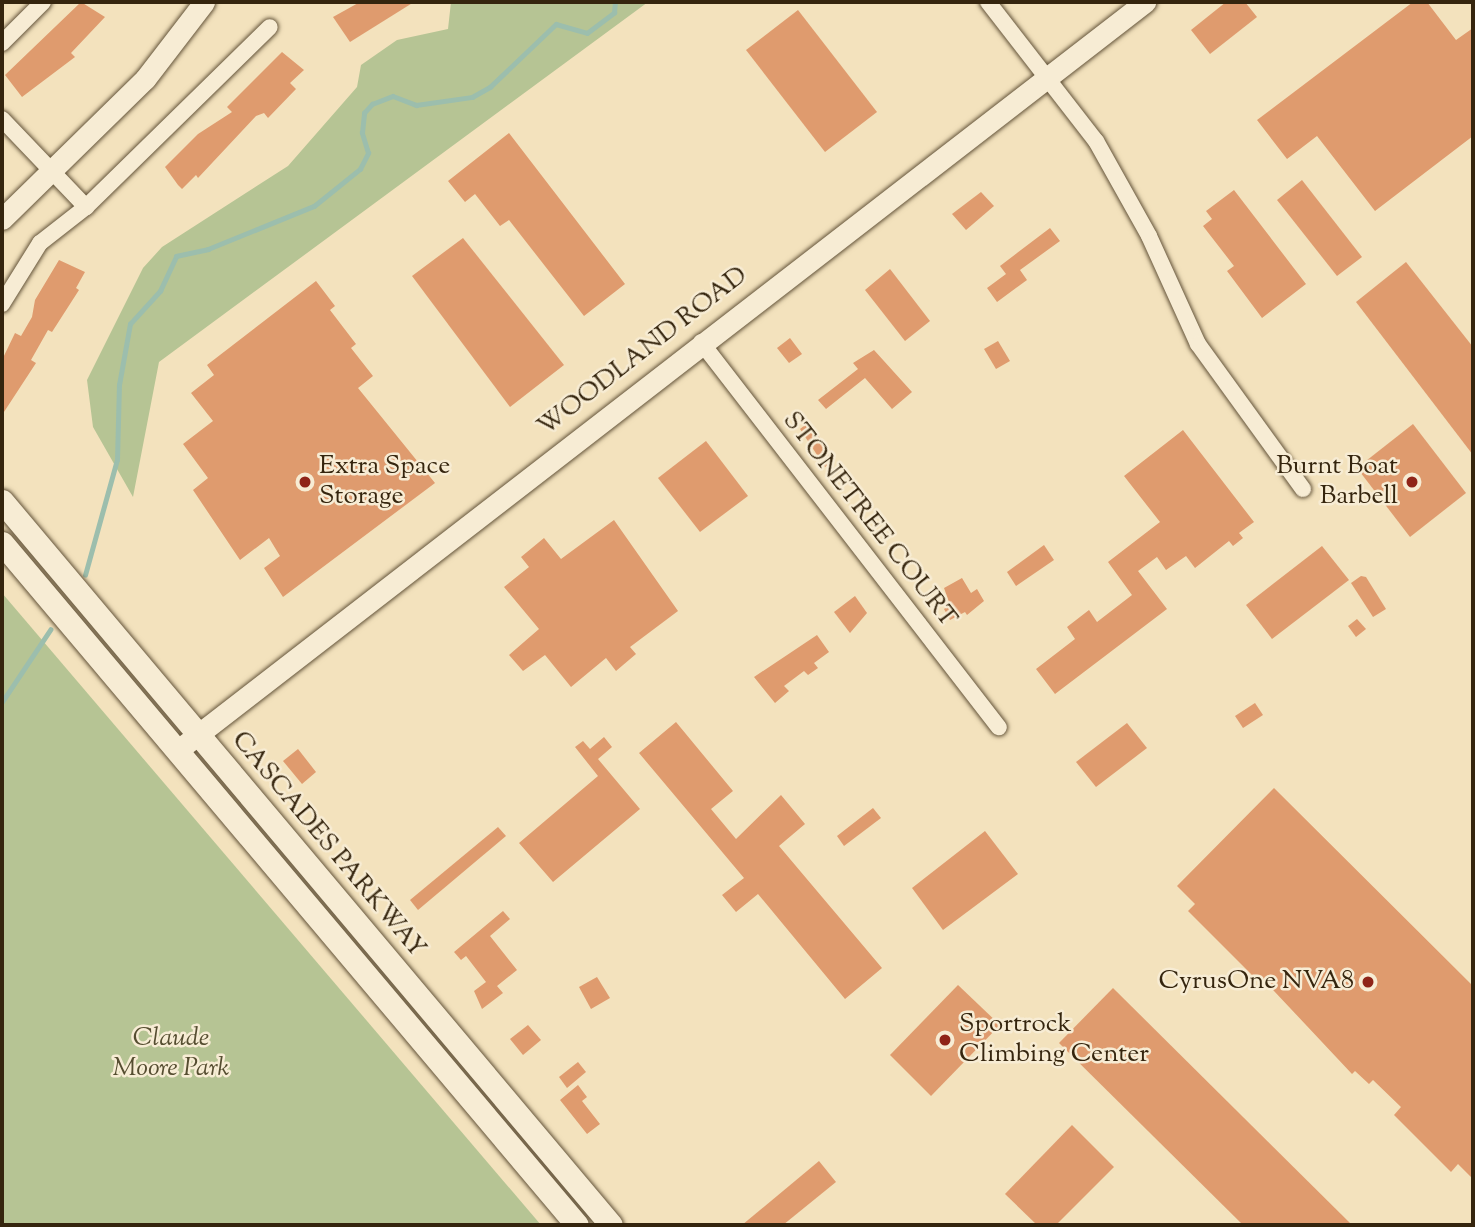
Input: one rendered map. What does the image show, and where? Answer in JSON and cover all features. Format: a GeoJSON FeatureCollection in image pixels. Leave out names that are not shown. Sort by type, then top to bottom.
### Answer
{"type":"FeatureCollection","features":[{"type":"Feature","properties":{"kind":"main road","name":"CASCADES PARKWAY"},"geometry":{"type":"LineString","coordinates":[[2,501],[611,1225]]}},
{"type":"Feature","properties":{"kind":"main road","name":"CASCADES PARKWAY"},"geometry":{"type":"LineString","coordinates":[[2,543],[578,1225]]}},
{"type":"Feature","properties":{"kind":"street"},"geometry":{"type":"LineString","coordinates":[[2,43],[43,2]]}},
{"type":"Feature","properties":{"kind":"street"},"geometry":{"type":"LineString","coordinates":[[2,219],[145,79],[204,2]]}},
{"type":"Feature","properties":{"kind":"street"},"geometry":{"type":"LineString","coordinates":[[988,2],[1114,170],[1198,344],[1303,489]]}},
{"type":"Feature","properties":{"kind":"street","name":"WOODLAND ROAD"},"geometry":{"type":"LineString","coordinates":[[178,750],[701,342],[1146,2]]}},
{"type":"Feature","properties":{"kind":"street"},"geometry":{"type":"LineString","coordinates":[[2,304],[40,243],[86,207],[270,27]]}},
{"type":"Feature","properties":{"kind":"street"},"geometry":{"type":"LineString","coordinates":[[2,119],[86,207]]}},
{"type":"Feature","properties":{"kind":"street","name":"STONETREE COURT"},"geometry":{"type":"LineString","coordinates":[[701,342],[999,727]]}},
{"type":"Feature","properties":{"kind":"green space"},"geometry":{"type":"Polygon","coordinates":[[[451,2],[648,2],[159,362],[133,497],[93,427],[87,380],[143,268],[162,247],[288,166],[357,87],[361,65],[397,40],[448,29],[451,2]]]}},
{"type":"Feature","properties":{"kind":"green space","name":"Claude Moore Park"},"geometry":{"type":"Polygon","coordinates":[[[2,593],[541,1225],[2,1225],[2,593]]]}},
{"type":"Feature","properties":{"kind":"building"},"geometry":{"type":"Polygon","coordinates":[[[81,2],[105,17],[71,53],[75,57],[22,97],[5,75],[81,2]]]}},
{"type":"Feature","properties":{"kind":"building"},"geometry":{"type":"Polygon","coordinates":[[[360,2],[414,2],[350,42],[333,17],[360,2]]]}},
{"type":"Feature","properties":{"kind":"building"},"geometry":{"type":"Polygon","coordinates":[[[1226,2],[1245,2],[1257,17],[1210,54],[1191,30],[1226,2]]]}},
{"type":"Feature","properties":{"kind":"building"},"geometry":{"type":"Polygon","coordinates":[[[1413,2],[1427,2],[1456,40],[1473,28],[1473,136],[1375,211],[1317,136],[1287,159],[1257,120],[1413,2]]]}},
{"type":"Feature","properties":{"kind":"building"},"geometry":{"type":"Polygon","coordinates":[[[798,10],[877,112],[825,152],[746,50],[798,10]]]}},
{"type":"Feature","properties":{"kind":"building"},"geometry":{"type":"Polygon","coordinates":[[[282,52],[304,70],[290,83],[296,89],[268,118],[264,113],[256,116],[198,178],[196,175],[182,189],[165,167],[198,134],[232,112],[227,107],[282,52]]]}},
{"type":"Feature","properties":{"kind":"building"},"geometry":{"type":"Polygon","coordinates":[[[509,133],[625,284],[584,316],[509,220],[500,226],[475,194],[465,202],[448,181],[509,133]]]}},
{"type":"Feature","properties":{"kind":"building"},"geometry":{"type":"Polygon","coordinates":[[[1302,180],[1362,257],[1337,276],[1277,200],[1302,180]]]}},
{"type":"Feature","properties":{"kind":"building"},"geometry":{"type":"Polygon","coordinates":[[[1234,190],[1306,284],[1262,318],[1227,271],[1234,266],[1203,226],[1212,219],[1206,211],[1234,190]]]}},
{"type":"Feature","properties":{"kind":"building"},"geometry":{"type":"Polygon","coordinates":[[[981,192],[994,206],[966,230],[952,214],[981,192]]]}},
{"type":"Feature","properties":{"kind":"building"},"geometry":{"type":"Polygon","coordinates":[[[1050,228],[1060,241],[1020,270],[1027,280],[997,302],[987,288],[1006,274],[1000,266],[1050,228]]]}},
{"type":"Feature","properties":{"kind":"building"},"geometry":{"type":"Polygon","coordinates":[[[463,238],[564,365],[510,407],[412,276],[463,238]]]}},
{"type":"Feature","properties":{"kind":"building"},"geometry":{"type":"Polygon","coordinates":[[[59,260],[85,272],[76,288],[79,290],[52,332],[48,330],[31,360],[36,363],[2,415],[2,360],[15,333],[21,336],[32,317],[35,300],[59,260]]]}},
{"type":"Feature","properties":{"kind":"building"},"geometry":{"type":"Polygon","coordinates":[[[1406,262],[1473,347],[1473,455],[1356,302],[1406,262]]]}},
{"type":"Feature","properties":{"kind":"building"},"geometry":{"type":"Polygon","coordinates":[[[890,269],[930,321],[905,341],[865,290],[890,269]]]}},
{"type":"Feature","properties":{"kind":"building"},"geometry":{"type":"Polygon","coordinates":[[[316,281],[335,306],[330,310],[356,344],[351,348],[373,376],[358,388],[435,483],[283,597],[264,568],[280,556],[269,538],[240,560],[193,490],[208,478],[183,444],[213,421],[191,393],[214,375],[207,365],[316,281]]]}},
{"type":"Feature","properties":{"kind":"building"},"geometry":{"type":"Polygon","coordinates":[[[790,338],[802,354],[789,363],[777,348],[790,338]]]}},
{"type":"Feature","properties":{"kind":"building"},"geometry":{"type":"Polygon","coordinates":[[[998,341],[1010,361],[996,369],[984,349],[998,341]]]}},
{"type":"Feature","properties":{"kind":"building"},"geometry":{"type":"Polygon","coordinates":[[[874,350],[912,392],[892,409],[865,378],[826,409],[818,400],[858,369],[853,363],[874,350]]]}},
{"type":"Feature","properties":{"kind":"building"},"geometry":{"type":"Polygon","coordinates":[[[809,422],[835,460],[825,467],[800,429],[809,422]]]}},
{"type":"Feature","properties":{"kind":"building"},"geometry":{"type":"Polygon","coordinates":[[[1413,424],[1466,493],[1410,537],[1357,468],[1413,424]]]}},
{"type":"Feature","properties":{"kind":"building"},"geometry":{"type":"Polygon","coordinates":[[[1183,430],[1254,522],[1239,533],[1243,538],[1233,546],[1229,541],[1195,568],[1186,556],[1166,570],[1157,557],[1138,571],[1167,609],[1055,694],[1036,669],[1075,639],[1067,627],[1089,610],[1097,622],[1132,595],[1108,562],[1160,522],[1124,476],[1183,430]]]}},
{"type":"Feature","properties":{"kind":"building"},"geometry":{"type":"Polygon","coordinates":[[[706,441],[748,496],[700,532],[658,478],[706,441]]]}},
{"type":"Feature","properties":{"kind":"building"},"geometry":{"type":"Polygon","coordinates":[[[614,520],[678,611],[630,647],[636,654],[616,671],[606,658],[571,687],[545,655],[523,671],[509,655],[539,629],[504,587],[529,567],[521,557],[544,538],[561,559],[614,520]]]}},
{"type":"Feature","properties":{"kind":"building"},"geometry":{"type":"Polygon","coordinates":[[[1044,545],[1054,560],[1016,586],[1007,572],[1044,545]]]}},
{"type":"Feature","properties":{"kind":"building"},"geometry":{"type":"Polygon","coordinates":[[[1322,546],[1349,580],[1272,639],[1246,605],[1322,546]]]}},
{"type":"Feature","properties":{"kind":"building"},"geometry":{"type":"Polygon","coordinates":[[[1361,576],[1366,577],[1386,609],[1373,617],[1351,583],[1361,576]]]}},
{"type":"Feature","properties":{"kind":"building"},"geometry":{"type":"Polygon","coordinates":[[[962,578],[971,593],[977,589],[984,601],[967,615],[965,612],[950,620],[944,609],[950,605],[944,588],[962,578]]]}},
{"type":"Feature","properties":{"kind":"building"},"geometry":{"type":"Polygon","coordinates":[[[855,596],[867,613],[850,633],[834,612],[855,596]]]}},
{"type":"Feature","properties":{"kind":"building"},"geometry":{"type":"Polygon","coordinates":[[[1357,619],[1366,629],[1356,637],[1348,626],[1357,619]]]}},
{"type":"Feature","properties":{"kind":"building"},"geometry":{"type":"Polygon","coordinates":[[[817,635],[829,652],[814,663],[818,668],[808,675],[804,671],[784,686],[789,691],[775,703],[754,677],[817,635]]]}},
{"type":"Feature","properties":{"kind":"building"},"geometry":{"type":"Polygon","coordinates":[[[1255,703],[1263,715],[1243,728],[1235,716],[1255,703]]]}},
{"type":"Feature","properties":{"kind":"building"},"geometry":{"type":"Polygon","coordinates":[[[676,722],[733,791],[711,809],[736,839],[781,795],[805,824],[779,846],[882,968],[845,999],[758,894],[736,912],[722,895],[744,878],[639,753],[676,722]]]}},
{"type":"Feature","properties":{"kind":"building"},"geometry":{"type":"Polygon","coordinates":[[[1127,723],[1147,748],[1096,787],[1076,762],[1127,723]]]}},
{"type":"Feature","properties":{"kind":"building"},"geometry":{"type":"Polygon","coordinates":[[[604,737],[612,747],[598,759],[640,809],[553,882],[519,843],[598,776],[575,747],[583,741],[590,749],[604,737]]]}},
{"type":"Feature","properties":{"kind":"building"},"geometry":{"type":"Polygon","coordinates":[[[298,749],[316,772],[302,784],[283,761],[298,749]]]}},
{"type":"Feature","properties":{"kind":"building","name":"CyrusOne NVA8"},"geometry":{"type":"Polygon","coordinates":[[[1274,788],[1473,986],[1473,1179],[1458,1164],[1451,1172],[1394,1115],[1401,1107],[1373,1080],[1369,1084],[1355,1071],[1352,1074],[1260,976],[1256,979],[1188,911],[1195,904],[1177,886],[1274,788]]]}},
{"type":"Feature","properties":{"kind":"building"},"geometry":{"type":"Polygon","coordinates":[[[873,808],[881,818],[844,846],[837,836],[873,808]]]}},
{"type":"Feature","properties":{"kind":"building"},"geometry":{"type":"Polygon","coordinates":[[[498,827],[506,836],[418,910],[410,900],[498,827]]]}},
{"type":"Feature","properties":{"kind":"building"},"geometry":{"type":"Polygon","coordinates":[[[985,831],[1018,874],[943,930],[912,888],[985,831]]]}},
{"type":"Feature","properties":{"kind":"building"},"geometry":{"type":"Polygon","coordinates":[[[503,911],[510,919],[490,936],[517,970],[497,986],[503,993],[482,1009],[474,991],[486,982],[466,956],[461,960],[454,952],[503,911]]]}},
{"type":"Feature","properties":{"kind":"building"},"geometry":{"type":"Polygon","coordinates":[[[597,977],[610,998],[591,1009],[579,987],[597,977]]]}},
{"type":"Feature","properties":{"kind":"building","name":"Sportrock Climbing Center"},"geometry":{"type":"Polygon","coordinates":[[[958,985],[1000,1025],[931,1096],[890,1055],[958,985]]]}},
{"type":"Feature","properties":{"kind":"building"},"geometry":{"type":"Polygon","coordinates":[[[1113,988],[1352,1225],[1243,1225],[1059,1043],[1113,988]]]}},
{"type":"Feature","properties":{"kind":"building"},"geometry":{"type":"Polygon","coordinates":[[[528,1025],[541,1040],[523,1055],[510,1039],[528,1025]]]}},
{"type":"Feature","properties":{"kind":"building"},"geometry":{"type":"Polygon","coordinates":[[[578,1062],[586,1072],[567,1088],[559,1077],[578,1062]]]}},
{"type":"Feature","properties":{"kind":"building"},"geometry":{"type":"Polygon","coordinates":[[[578,1085],[587,1097],[582,1101],[600,1124],[587,1134],[560,1100],[578,1085]]]}},
{"type":"Feature","properties":{"kind":"building"},"geometry":{"type":"Polygon","coordinates":[[[1072,1125],[1114,1167],[1056,1225],[1037,1225],[1005,1194],[1072,1125]]]}},
{"type":"Feature","properties":{"kind":"building"},"geometry":{"type":"Polygon","coordinates":[[[819,1161],[836,1182],[783,1225],[742,1225],[819,1161]]]}},
{"type":"Feature","properties":{"kind":"waterway"},"geometry":{"type":"LineString","coordinates":[[85,575],[117,460],[119,385],[130,324],[160,291],[176,256],[208,249],[314,206],[360,169],[368,153],[362,133],[364,113],[372,104],[393,96],[416,105],[472,97],[490,87],[556,24],[587,33],[614,13],[615,2]]}},
{"type":"Feature","properties":{"kind":"waterway"},"geometry":{"type":"LineString","coordinates":[[2,702],[50,630]]}},
{"type":"Feature","properties":{"kind":"place","name":"Extra Space Storage"},"geometry":{"type":"Point","coordinates":[305,482]}},
{"type":"Feature","properties":{"kind":"place","name":"Burnt Boat Barbell"},"geometry":{"type":"Point","coordinates":[1412,482]}},
{"type":"Feature","properties":{"kind":"place","name":"CyrusOne NVA8"},"geometry":{"type":"Point","coordinates":[1368,982]}},
{"type":"Feature","properties":{"kind":"place","name":"Sportrock Climbing Center"},"geometry":{"type":"Point","coordinates":[945,1040]}}]}
